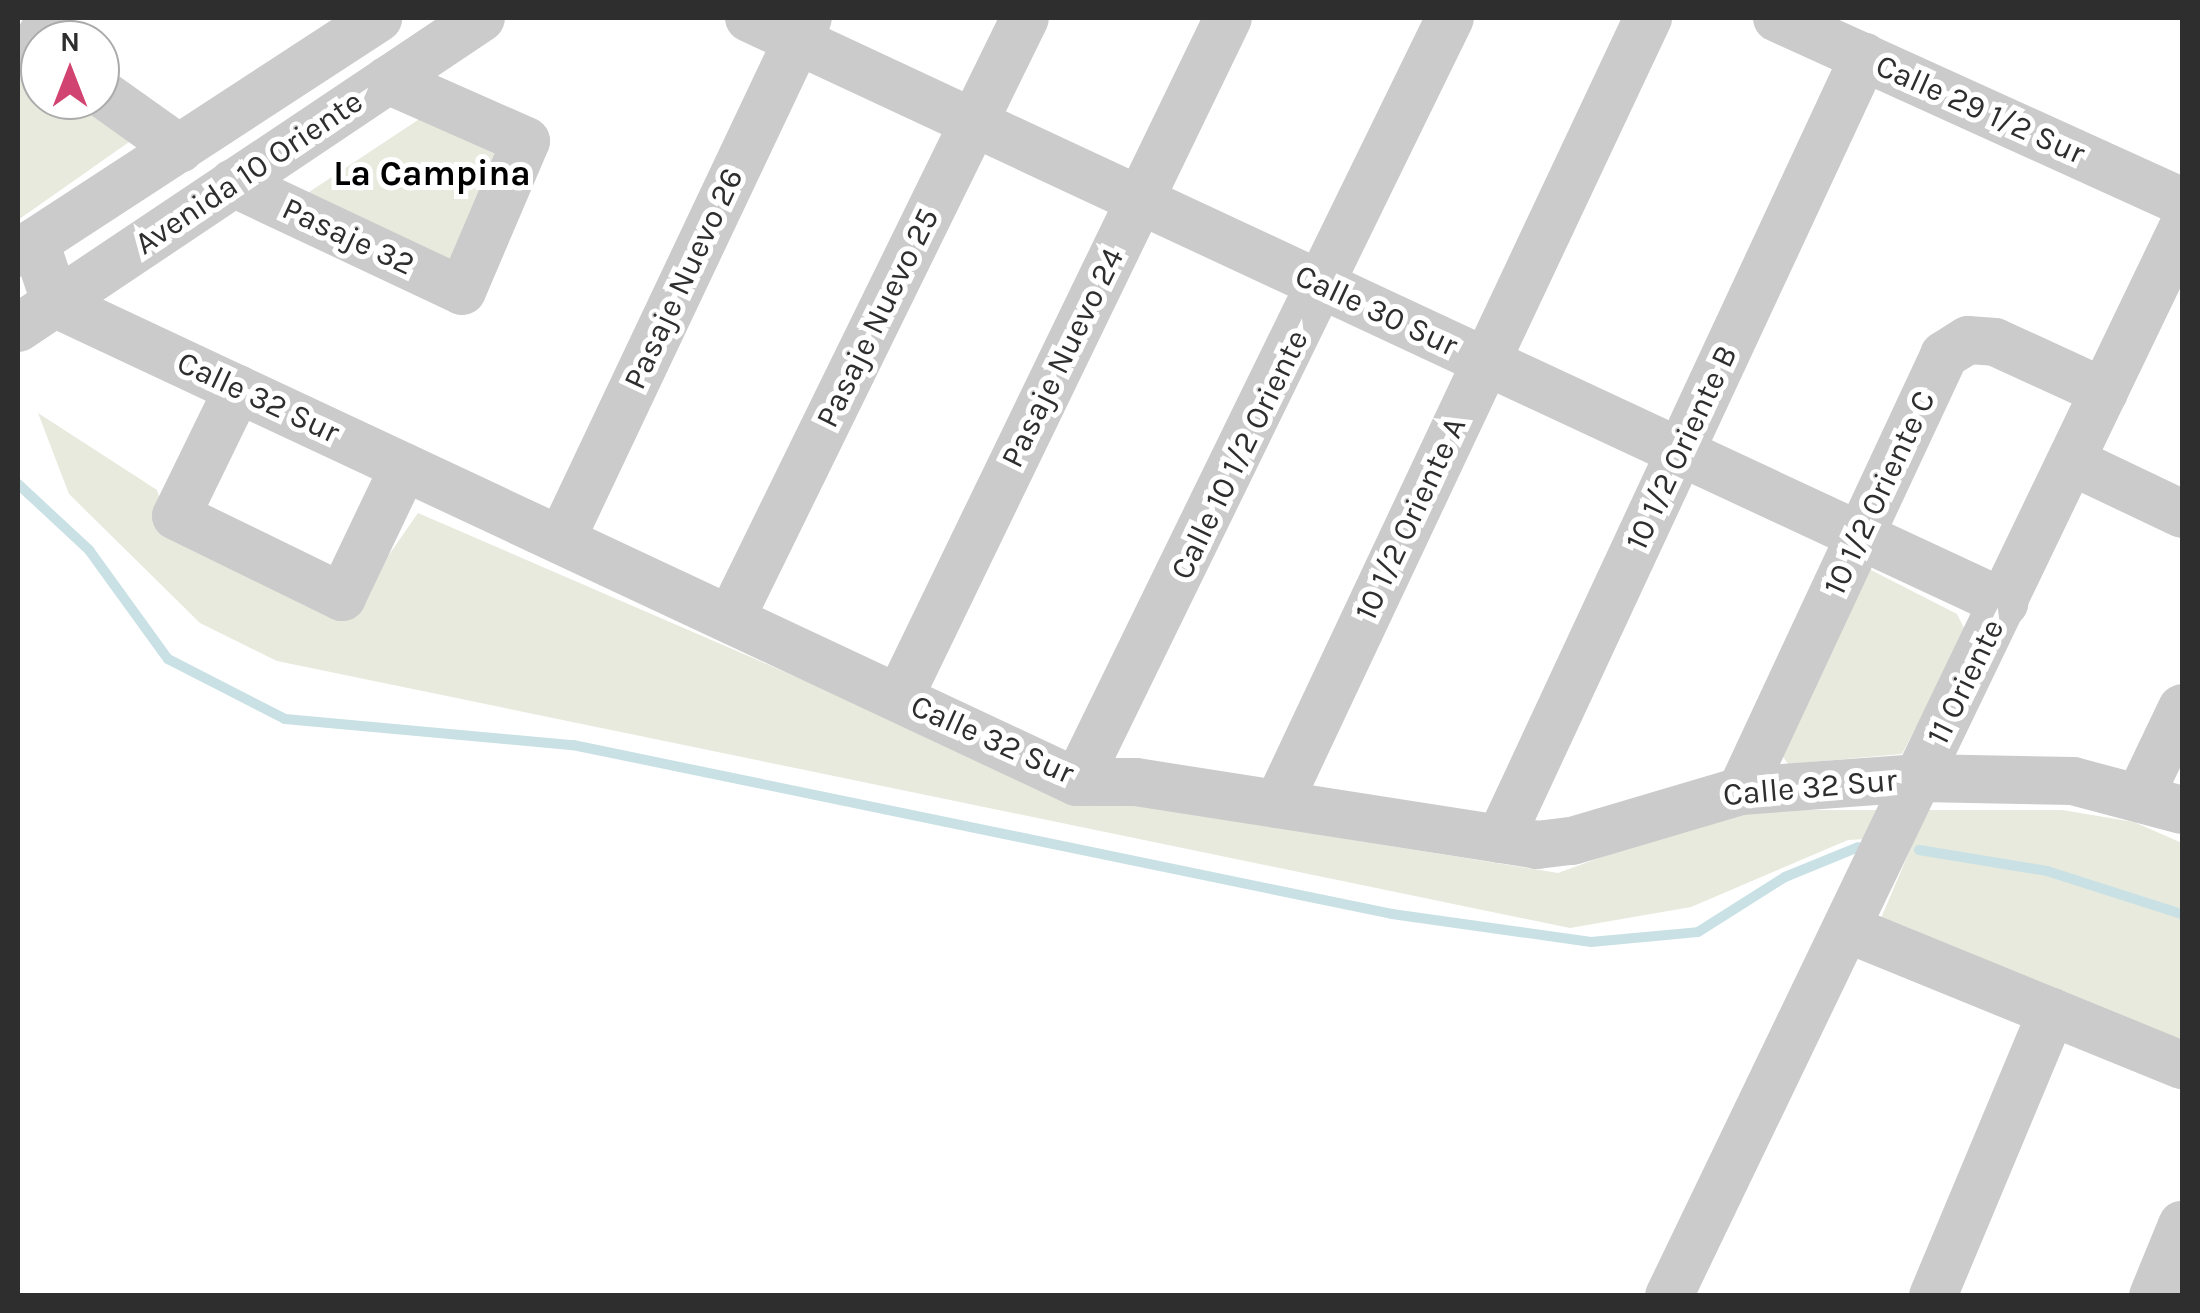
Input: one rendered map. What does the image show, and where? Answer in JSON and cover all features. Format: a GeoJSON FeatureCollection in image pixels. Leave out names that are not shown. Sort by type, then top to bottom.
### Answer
{"type":"FeatureCollection","features":[{"type":"Feature","properties":{"kind":"street","name":"Avenida 10 Oriente"},"geometry":{"type":"LineString","coordinates":[[26,248],[378,18]]}},
{"type":"Feature","properties":{"kind":"street","name":"Avenida 10 Oriente"},"geometry":{"type":"LineString","coordinates":[[37,316],[480,18]]}},
{"type":"Feature","properties":{"kind":"street","name":"Calle 30 Sur"},"geometry":{"type":"LineString","coordinates":[[748,18],[803,29],[973,122],[2004,604]]}},
{"type":"Feature","properties":{"kind":"street","name":"Pasaje Nuevo 25"},"geometry":{"type":"LineString","coordinates":[[731,618],[1024,18]]}},
{"type":"Feature","properties":{"kind":"street","name":"Pasaje Nuevo 24"},"geometry":{"type":"LineString","coordinates":[[899,698],[1228,18]]}},
{"type":"Feature","properties":{"kind":"street","name":"Calle 10 1/2 Oriente"},"geometry":{"type":"LineString","coordinates":[[1077,782],[1324,286],[1450,18]]}},
{"type":"Feature","properties":{"kind":"street","name":"10 1/2 Oriente A"},"geometry":{"type":"LineString","coordinates":[[1278,804],[1648,18]]}},
{"type":"Feature","properties":{"kind":"street","name":"Calle 29 1/2 Sur"},"geometry":{"type":"LineString","coordinates":[[1776,18],[2182,202]]}},
{"type":"Feature","properties":{"kind":"street","name":"Pasaje Nuevo 26"},"geometry":{"type":"LineString","coordinates":[[561,540],[803,29]]}},
{"type":"Feature","properties":{"kind":"street","name":"10 1/2 Oriente B"},"geometry":{"type":"LineString","coordinates":[[1500,839],[1864,57]]}},
{"type":"Feature","properties":{"kind":"street","name":"Pasaje 32"},"geometry":{"type":"LineString","coordinates":[[234,184],[462,291],[526,141],[388,80]]}},
{"type":"Feature","properties":{"kind":"street"},"geometry":{"type":"LineString","coordinates":[[120,106],[180,149]]}},
{"type":"Feature","properties":{"kind":"street","name":"11 Oriente"},"geometry":{"type":"LineString","coordinates":[[1669,1296],[2104,392],[2168,294],[2182,229]]}},
{"type":"Feature","properties":{"kind":"street"},"geometry":{"type":"LineString","coordinates":[[26,248],[37,316]]}},
{"type":"Feature","properties":{"kind":"street","name":"Calle 32 Sur"},"geometry":{"type":"LineString","coordinates":[[37,316],[238,389],[1077,782],[1136,782],[1500,839],[1572,841],[1741,791],[1920,778],[2074,781],[2162,802]]}},
{"type":"Feature","properties":{"kind":"street","name":"10 1/2 Oriente C"},"geometry":{"type":"LineString","coordinates":[[1741,791],[1944,354],[1955,345],[1995,342],[2104,392]]}},
{"type":"Feature","properties":{"kind":"street"},"geometry":{"type":"LineString","coordinates":[[238,389],[176,516],[342,597],[404,466]]}},
{"type":"Feature","properties":{"kind":"street"},"geometry":{"type":"LineString","coordinates":[[2071,461],[2182,514]]}},
{"type":"Feature","properties":{"kind":"street"},"geometry":{"type":"LineString","coordinates":[[2162,802],[2182,708]]}},
{"type":"Feature","properties":{"kind":"street"},"geometry":{"type":"LineString","coordinates":[[1848,930],[2182,1065]]}},
{"type":"Feature","properties":{"kind":"street"},"geometry":{"type":"LineString","coordinates":[[1933,1296],[2052,1012]]}},
{"type":"Feature","properties":{"kind":"street"},"geometry":{"type":"LineString","coordinates":[[2154,1296],[2182,1225]]}},
{"type":"Feature","properties":{"kind":"shaded area"},"geometry":{"type":"Polygon","coordinates":[[[18,66],[20,120],[112,120],[139,135],[18,220],[18,66]]]}},
{"type":"Feature","properties":{"kind":"shaded area"},"geometry":{"type":"Polygon","coordinates":[[[427,114],[505,145],[452,264],[297,200],[427,114]]]}},
{"type":"Feature","properties":{"kind":"shaded area"},"geometry":{"type":"Polygon","coordinates":[[[38,413],[157,490],[173,538],[350,611],[418,513],[1067,794],[1558,873],[1698,822],[1755,810],[2062,810],[2134,822],[2182,843],[2182,1040],[1881,918],[1916,836],[1848,840],[1691,907],[1570,928],[277,661],[200,623],[69,494],[38,413]]]}},
{"type":"Feature","properties":{"kind":"shaded area"},"geometry":{"type":"Polygon","coordinates":[[[1867,568],[1957,614],[1966,632],[1902,754],[1788,764],[1780,752],[1867,568]]]}},
{"type":"Feature","properties":{"kind":"waterway"},"geometry":{"type":"LineString","coordinates":[[18,484],[89,550],[168,659],[285,719],[573,745],[1392,914],[1591,942],[1698,932],[1785,877],[1858,847]]}},
{"type":"Feature","properties":{"kind":"waterway"},"geometry":{"type":"LineString","coordinates":[[1919,850],[2047,871],[2182,914]]}},
{"type":"Feature","properties":{"kind":"district","name":"La Campina"},"geometry":{"type":"Point","coordinates":[432,174]}}]}
